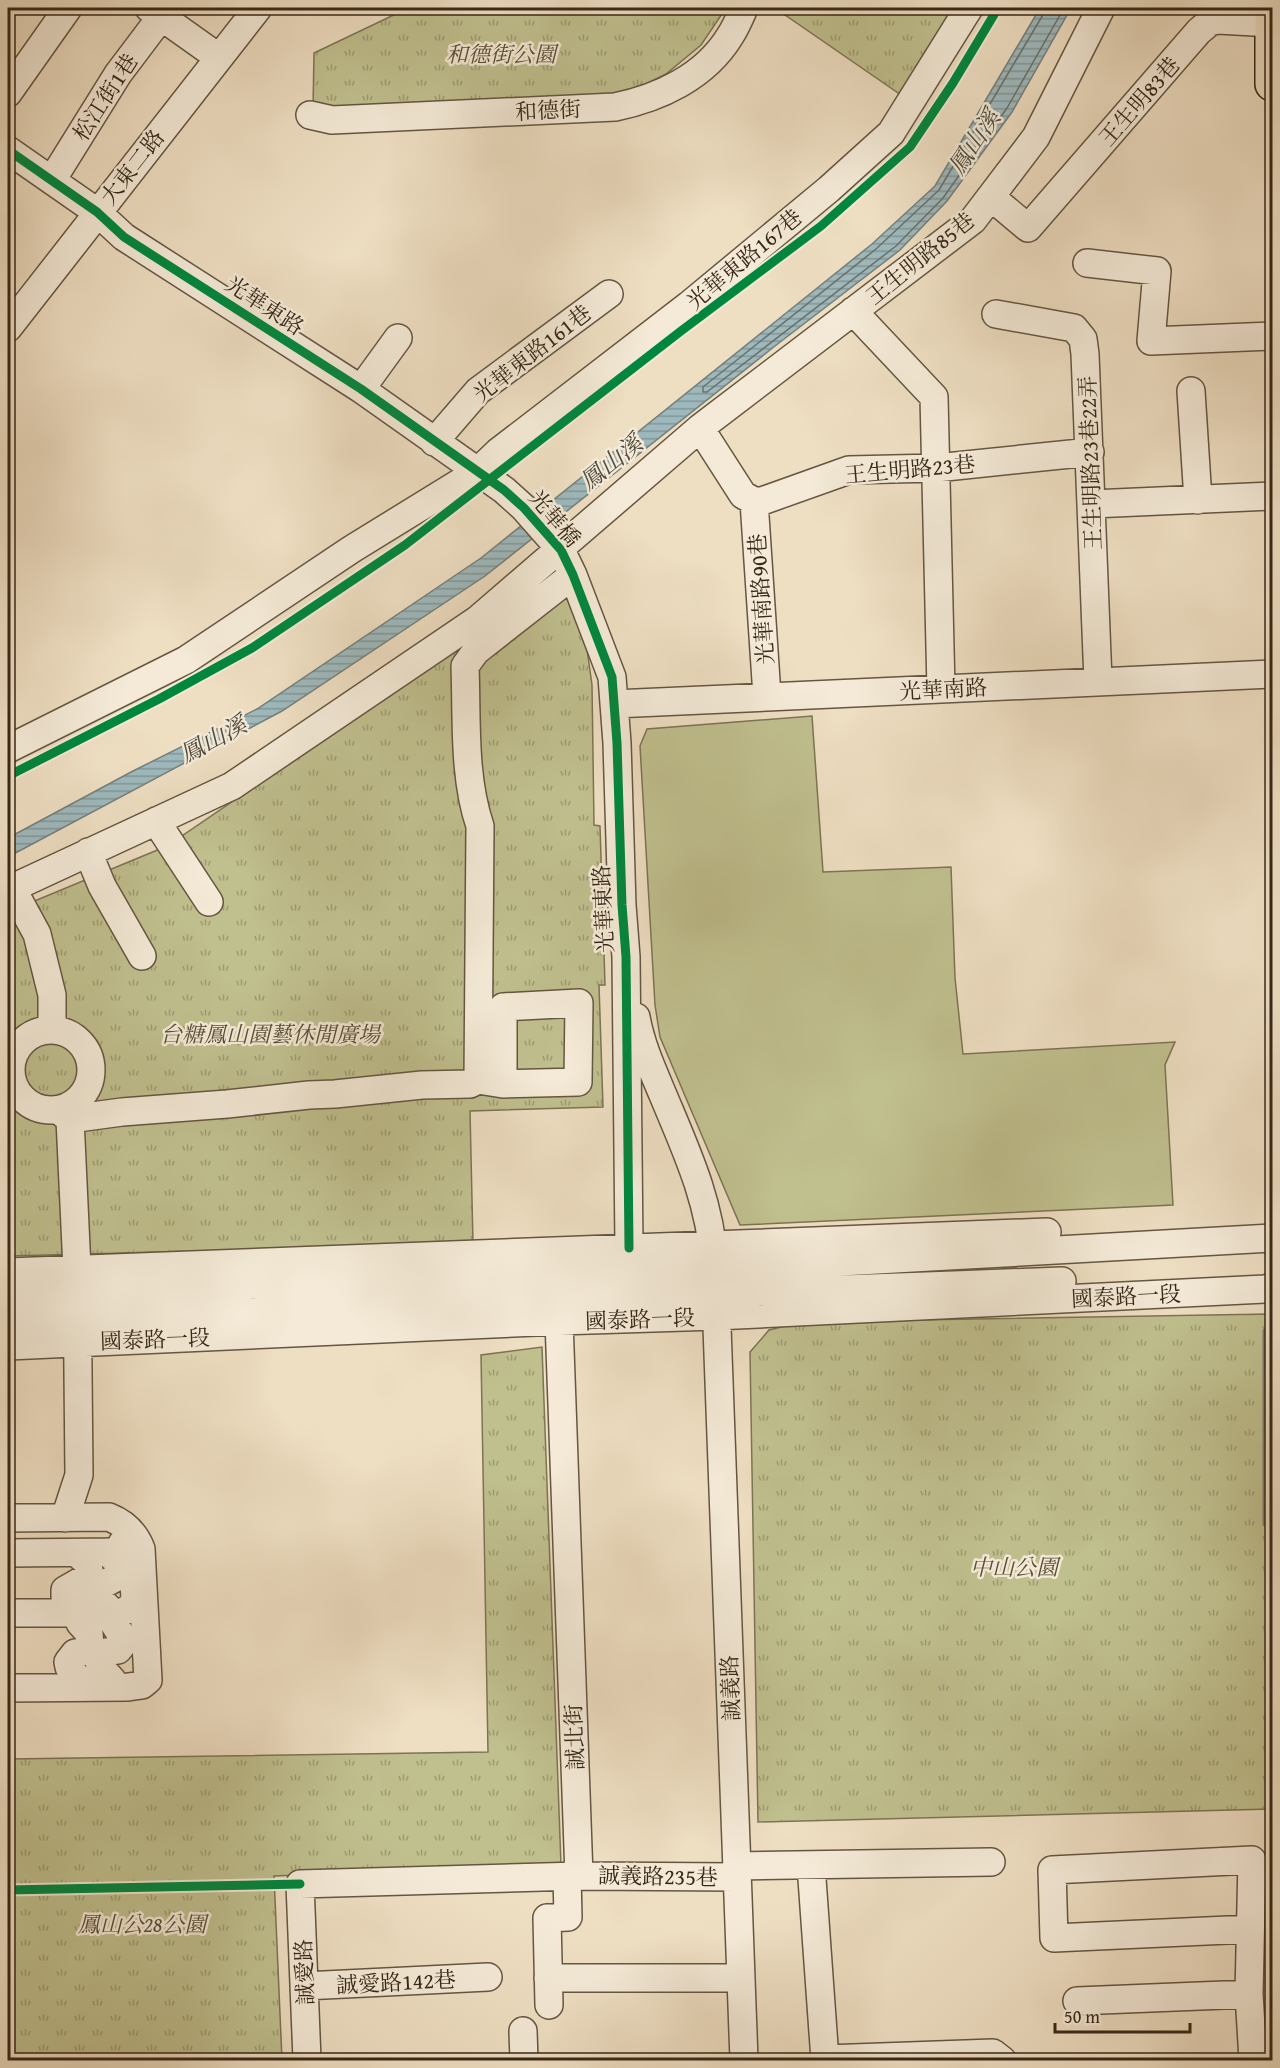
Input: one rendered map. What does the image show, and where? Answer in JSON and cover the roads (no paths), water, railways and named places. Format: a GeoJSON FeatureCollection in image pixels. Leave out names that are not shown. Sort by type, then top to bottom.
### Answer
{"type":"FeatureCollection","features":[{"type":"Feature","properties":{"kind":"main road"},"geometry":{"type":"LineString","coordinates":[[1272,22],[1272,84]]}},
{"type":"Feature","properties":{"kind":"street"},"geometry":{"type":"LineString","coordinates":[[8,93],[68,8]]}},
{"type":"Feature","properties":{"kind":"street","name":"大東二路"},"geometry":{"type":"LineString","coordinates":[[8,328],[258,8]]}},
{"type":"Feature","properties":{"kind":"street","name":"和德街"},"geometry":{"type":"LineString","coordinates":[[310,115],[332,120],[615,107],[639,102],[667,91],[710,61],[730,37],[744,8]]}},
{"type":"Feature","properties":{"kind":"street","name":"光華東路167巷"},"geometry":{"type":"LineString","coordinates":[[8,749],[186,660],[352,549],[477,472],[498,452],[689,305],[829,189],[891,134],[969,8]]}},
{"type":"Feature","properties":{"kind":"street","name":"王生明路85巷"},"geometry":{"type":"LineString","coordinates":[[10,889],[232,786],[477,620],[700,428],[973,220],[1036,137],[1092,8]]}},
{"type":"Feature","properties":{"kind":"street"},"geometry":{"type":"LineString","coordinates":[[155,12],[218,57]]}},
{"type":"Feature","properties":{"kind":"street","name":"松江街1巷"},"geometry":{"type":"LineString","coordinates":[[52,180],[155,12]]}},
{"type":"Feature","properties":{"kind":"street","name":"王生明83巷"},"geometry":{"type":"LineString","coordinates":[[991,197],[1028,228],[1199,31],[1210,22],[1218,20],[1272,22]]}},
{"type":"Feature","properties":{"kind":"street","name":"光華東路"},"geometry":{"type":"LineString","coordinates":[[8,150],[97,212],[124,237],[270,345],[361,389],[504,490]]}},
{"type":"Feature","properties":{"kind":"street"},"geometry":{"type":"LineString","coordinates":[[1087,263],[1157,271],[1151,341],[1272,336]]}},
{"type":"Feature","properties":{"kind":"street","name":"光華東路161巷"},"geometry":{"type":"LineString","coordinates":[[434,442],[478,391],[609,294]]}},
{"type":"Feature","properties":{"kind":"street"},"geometry":{"type":"LineString","coordinates":[[853,311],[934,397],[941,689]]}},
{"type":"Feature","properties":{"kind":"street","name":"王生明路23巷22弄"},"geometry":{"type":"LineString","coordinates":[[996,314],[1074,328],[1083,339],[1090,452],[1098,681]]}},
{"type":"Feature","properties":{"kind":"street"},"geometry":{"type":"LineString","coordinates":[[361,389],[398,338]]}},
{"type":"Feature","properties":{"kind":"street"},"geometry":{"type":"LineString","coordinates":[[1191,391],[1198,500]]}},
{"type":"Feature","properties":{"kind":"street"},"geometry":{"type":"LineString","coordinates":[[700,428],[743,495],[754,501]]}},
{"type":"Feature","properties":{"kind":"street","name":"王生明路23巷"},"geometry":{"type":"LineString","coordinates":[[754,501],[762,501],[849,470],[936,468],[1090,452]]}},
{"type":"Feature","properties":{"kind":"street","name":"光華橋"},"geometry":{"type":"LineString","coordinates":[[504,490],[524,508],[561,550],[573,575]]}},
{"type":"Feature","properties":{"kind":"street"},"geometry":{"type":"LineString","coordinates":[[1092,504],[1272,496]]}},
{"type":"Feature","properties":{"kind":"street","name":"光華南路90巷"},"geometry":{"type":"LineString","coordinates":[[754,501],[767,696]]}},
{"type":"Feature","properties":{"kind":"street"},"geometry":{"type":"LineString","coordinates":[[65,1518],[79,1475],[77,1280],[64,1114],[88,1087],[92,1074],[91,1061],[86,1049],[77,1039],[66,1032],[52,1030],[39,1032],[22,1043],[12,1060],[11,1073],[18,1092],[32,1106],[64,1114],[122,1112],[422,1085],[490,1082],[480,826],[473,807],[465,666],[476,651],[573,575]]}},
{"type":"Feature","properties":{"kind":"street","name":"光華東路"},"geometry":{"type":"LineString","coordinates":[[573,575],[612,677],[626,957],[629,1248]]}},
{"type":"Feature","properties":{"kind":"street","name":"光華南路"},"geometry":{"type":"LineString","coordinates":[[614,704],[1272,674]]}},
{"type":"Feature","properties":{"kind":"street"},"geometry":{"type":"LineString","coordinates":[[156,821],[209,902]]}},
{"type":"Feature","properties":{"kind":"street"},"geometry":{"type":"LineString","coordinates":[[88,852],[102,886],[142,956]]}},
{"type":"Feature","properties":{"kind":"street"},"geometry":{"type":"LineString","coordinates":[[10,889],[37,934],[52,995],[52,1030]]}},
{"type":"Feature","properties":{"kind":"street","name":"光華東路"},"geometry":{"type":"LineString","coordinates":[[626,957],[640,1037],[703,1196],[711,1224],[715,1281]]}},
{"type":"Feature","properties":{"kind":"street","name":"國泰路一段"},"geometry":{"type":"LineString","coordinates":[[8,1320],[78,1330],[559,1321],[834,1251],[1189,1226],[1272,1232]]}},
{"type":"Feature","properties":{"kind":"street","name":"國泰路一段"},"geometry":{"type":"LineString","coordinates":[[834,1251],[1272,1238]]}},
{"type":"Feature","properties":{"kind":"street","name":"國泰路一段"},"geometry":{"type":"LineString","coordinates":[[8,1294],[77,1280],[629,1248],[715,1281]]}},
{"type":"Feature","properties":{"kind":"street","name":"國泰路一段"},"geometry":{"type":"LineString","coordinates":[[8,1272],[77,1280],[715,1281],[1265,1289],[1272,1287]]}},
{"type":"Feature","properties":{"kind":"street","name":"國泰路一段"},"geometry":{"type":"LineString","coordinates":[[8,1346],[78,1330],[715,1281],[1272,1273]]}},
{"type":"Feature","properties":{"kind":"street","name":"誠義路"},"geometry":{"type":"LineString","coordinates":[[715,1281],[744,2061]]}},
{"type":"Feature","properties":{"kind":"street","name":"誠北街"},"geometry":{"type":"LineString","coordinates":[[548,1978],[547,1918],[568,1917],[573,1876],[559,1321]]}},
{"type":"Feature","properties":{"kind":"street"},"geometry":{"type":"LineString","coordinates":[[8,1518],[65,1518],[119,1538],[138,1539],[141,1549],[120,1633],[122,1645],[118,1650],[106,1652],[99,1661],[100,1667],[112,1680],[8,1681]]}},
{"type":"Feature","properties":{"kind":"street"},"geometry":{"type":"LineString","coordinates":[[8,1529],[102,1526],[119,1538]]}},
{"type":"Feature","properties":{"kind":"street"},"geometry":{"type":"LineString","coordinates":[[8,1553],[75,1552],[119,1538]]}},
{"type":"Feature","properties":{"kind":"street"},"geometry":{"type":"LineString","coordinates":[[8,1688],[141,1685],[148,1680],[126,1615],[95,1594],[95,1589],[117,1577],[120,1570],[117,1561],[119,1538]]}},
{"type":"Feature","properties":{"kind":"street"},"geometry":{"type":"LineString","coordinates":[[75,1552],[87,1562],[89,1570],[86,1578],[65,1590],[65,1596],[89,1634],[90,1646],[87,1651],[75,1653],[68,1662],[79,1680]]}},
{"type":"Feature","properties":{"kind":"street"},"geometry":{"type":"LineString","coordinates":[[8,1612],[80,1618]]}},
{"type":"Feature","properties":{"kind":"street"},"geometry":{"type":"LineString","coordinates":[[8,1624],[126,1615]]}},
{"type":"Feature","properties":{"kind":"street"},"geometry":{"type":"LineString","coordinates":[[1250,1929],[1054,1938],[1052,1870],[1252,1860],[1249,1994],[1253,2061]]}},
{"type":"Feature","properties":{"kind":"street","name":"誠義路235巷"},"geometry":{"type":"LineString","coordinates":[[573,1876],[737,1872],[811,1865],[991,1862]]}},
{"type":"Feature","properties":{"kind":"street"},"geometry":{"type":"LineString","coordinates":[[811,1865],[825,2060],[960,2058],[993,2054],[1002,2061]]}},
{"type":"Feature","properties":{"kind":"street","name":"誠愛路"},"geometry":{"type":"LineString","coordinates":[[307,2061],[300,1884],[573,1876]]}},
{"type":"Feature","properties":{"kind":"street","name":"誠愛路142巷"},"geometry":{"type":"LineString","coordinates":[[304,1986],[488,1977]]}},
{"type":"Feature","properties":{"kind":"street"},"geometry":{"type":"LineString","coordinates":[[549,2005],[548,1978],[741,1978]]}},
{"type":"Feature","properties":{"kind":"street"},"geometry":{"type":"LineString","coordinates":[[1077,2001],[1249,1994]]}},
{"type":"Feature","properties":{"kind":"street"},"geometry":{"type":"LineString","coordinates":[[523,2031],[524,2061]]}},
{"type":"Feature","properties":{"kind":"water","name":"鳳山溪"},"geometry":{"type":"Polygon","coordinates":[[[1040,8],[1071,8],[1012,112],[947,201],[900,250],[485,576],[282,711],[8,857],[8,838],[133,771],[257,709],[481,558],[872,244],[935,186],[1040,8]]]}},
{"type":"Feature","properties":{"kind":"waterway"},"geometry":{"type":"LineString","coordinates":[[1265,1331],[1265,1524]]}},
{"type":"Feature","properties":{"kind":"waterway"},"geometry":{"type":"LineString","coordinates":[[1268,1564],[1272,1665]]}},
{"type":"Feature","properties":{"kind":"park label","name":"和德街公園"},"geometry":{"type":"Point","coordinates":[501,54]}},
{"type":"Feature","properties":{"kind":"park label","name":"台糖鳳山園藝休閒廣場"},"geometry":{"type":"Point","coordinates":[270,1034]}},
{"type":"Feature","properties":{"kind":"park label","name":"中山公園"},"geometry":{"type":"Point","coordinates":[1014,1567]}},
{"type":"Feature","properties":{"kind":"park label","name":"鳳山公28公園"},"geometry":{"type":"Point","coordinates":[142,1924]}}]}
